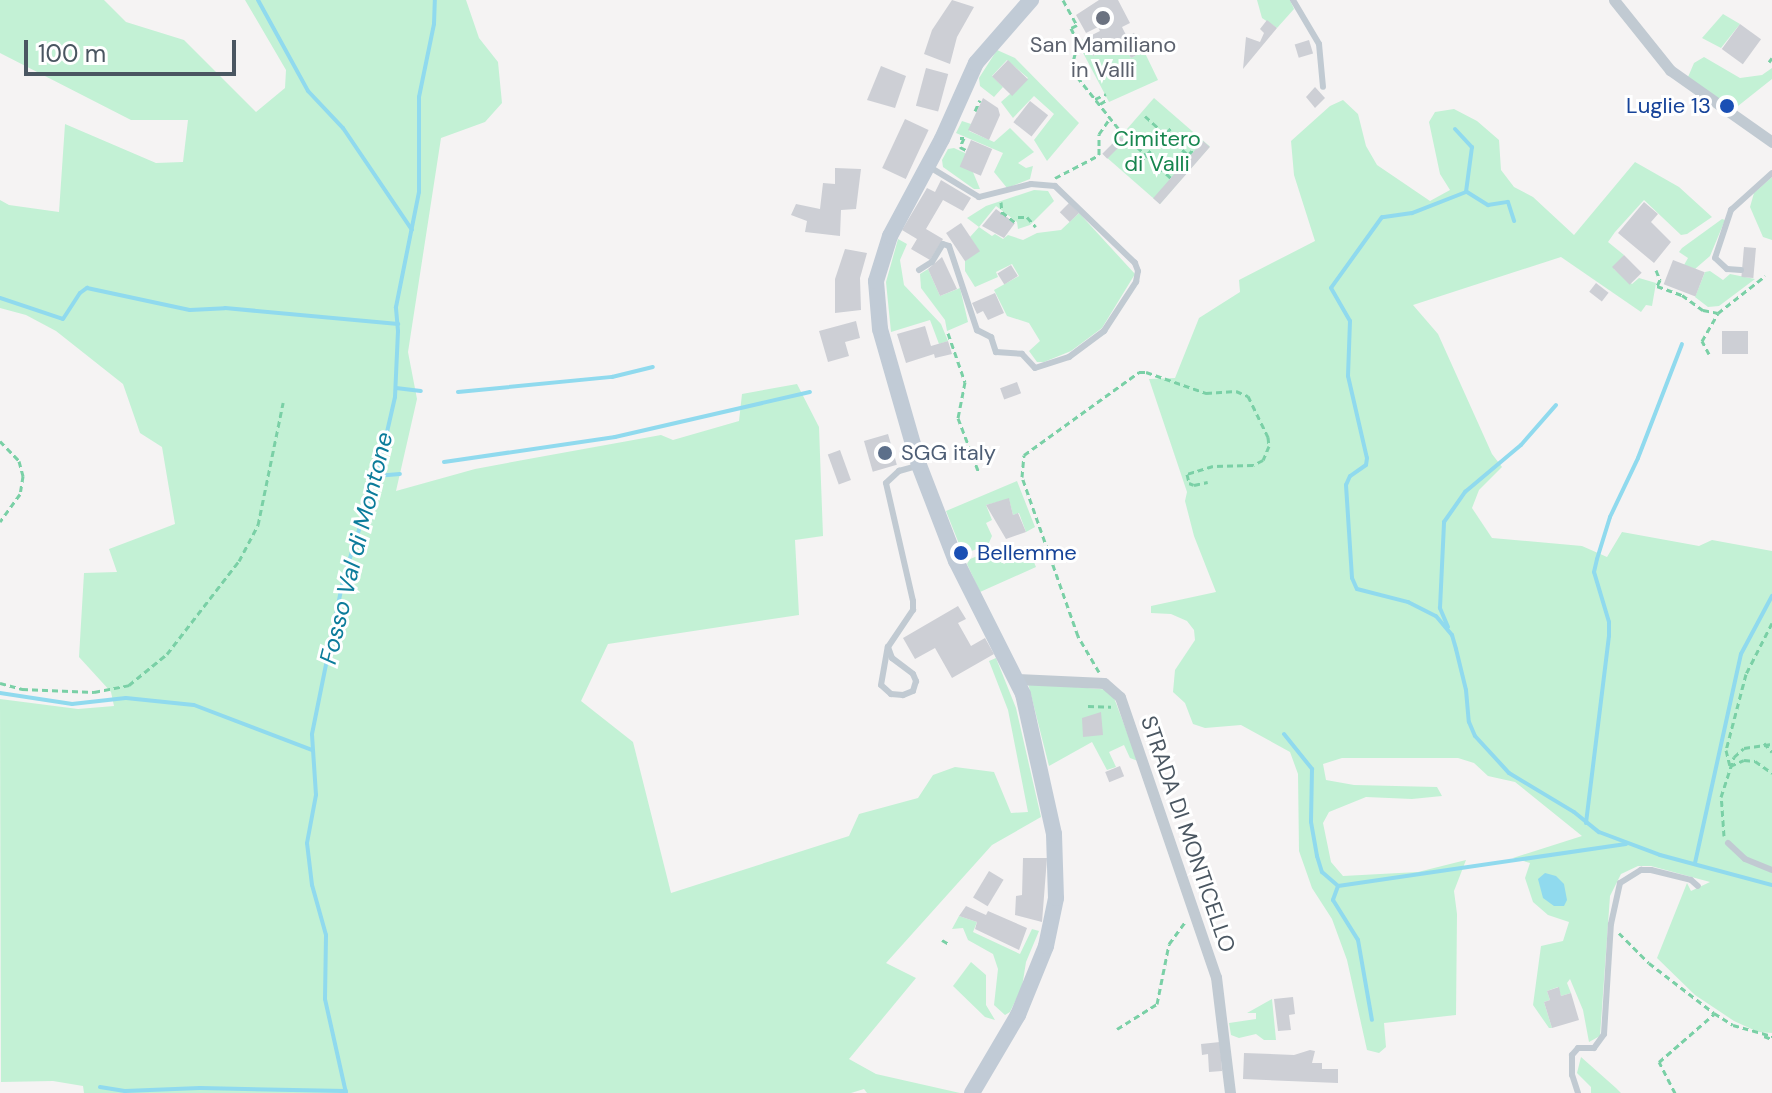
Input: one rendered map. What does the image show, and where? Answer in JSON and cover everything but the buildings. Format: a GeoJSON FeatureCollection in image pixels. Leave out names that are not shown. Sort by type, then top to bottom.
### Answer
{"type":"FeatureCollection","features":[{"type":"Feature","properties":{"kind":"main road"},"geometry":{"type":"LineString","coordinates":[[972,1093],[1033,984],[1055,908],[1057,865],[1035,738],[1017,679],[956,561],[919,465],[880,329],[876,281],[887,243],[928,166],[979,58],[1031,0]]}},
{"type":"Feature","properties":{"kind":"street"},"geometry":{"type":"LineString","coordinates":[[1614,0],[1670,70],[1772,142]]}},
{"type":"Feature","properties":{"kind":"street"},"geometry":{"type":"LineString","coordinates":[[1017,679],[1104,683]]}},
{"type":"Feature","properties":{"kind":"street","name":"STRADA DI MONTICELLO"},"geometry":{"type":"LineString","coordinates":[[1104,683],[1120,697],[1216,977],[1230,1093]]}},
{"type":"Feature","properties":{"kind":"lane"},"geometry":{"type":"LineString","coordinates":[[1293,0],[1319,44],[1323,87]]}},
{"type":"Feature","properties":{"kind":"lane"},"geometry":{"type":"LineString","coordinates":[[919,270],[932,262],[943,244],[949,246],[961,273],[975,325],[991,337],[996,352],[1022,354],[1035,368],[1069,357],[1112,322],[1136,282],[1138,271],[1135,263],[1055,186],[1031,184],[1001,194],[979,197],[928,166]]}},
{"type":"Feature","properties":{"kind":"lane"},"geometry":{"type":"LineString","coordinates":[[1741,270],[1727,269],[1715,258],[1731,210],[1772,173]]}},
{"type":"Feature","properties":{"kind":"lane"},"geometry":{"type":"LineString","coordinates":[[888,647],[892,658],[913,674],[916,681],[913,691],[903,695],[891,694],[881,685],[888,647],[913,610],[913,593],[886,483],[899,471],[919,465]]}},
{"type":"Feature","properties":{"kind":"lane"},"geometry":{"type":"LineString","coordinates":[[1728,843],[1745,859],[1772,870]]}},
{"type":"Feature","properties":{"kind":"lane"},"geometry":{"type":"LineString","coordinates":[[1578,1093],[1572,1075],[1572,1055],[1578,1048],[1594,1048],[1604,1034],[1611,924],[1620,883],[1641,870],[1691,880],[1698,886]]}},
{"type":"Feature","properties":{"kind":"path"},"geometry":{"type":"LineString","coordinates":[[1063,0],[1077,25],[1071,28],[1078,43],[1071,69],[1110,118],[1171,178]]}},
{"type":"Feature","properties":{"kind":"path"},"geometry":{"type":"LineString","coordinates":[[1095,99],[1106,94]]}},
{"type":"Feature","properties":{"kind":"path"},"geometry":{"type":"LineString","coordinates":[[1100,104],[1108,99]]}},
{"type":"Feature","properties":{"kind":"path"},"geometry":{"type":"LineString","coordinates":[[975,111],[980,100]]}},
{"type":"Feature","properties":{"kind":"path"},"geometry":{"type":"LineString","coordinates":[[1145,116],[1188,155],[1199,143]]}},
{"type":"Feature","properties":{"kind":"path"},"geometry":{"type":"LineString","coordinates":[[1055,186],[1055,176],[1059,172],[1083,165],[1099,155],[1099,134],[1110,118]]}},
{"type":"Feature","properties":{"kind":"path"},"geometry":{"type":"LineString","coordinates":[[1133,170],[1171,128]]}},
{"type":"Feature","properties":{"kind":"path"},"geometry":{"type":"LineString","coordinates":[[960,138],[964,138],[960,147],[966,150]]}},
{"type":"Feature","properties":{"kind":"path"},"geometry":{"type":"LineString","coordinates":[[1001,194],[1002,213],[1014,222],[1020,215],[1027,217],[1036,227]]}},
{"type":"Feature","properties":{"kind":"path"},"geometry":{"type":"LineString","coordinates":[[1656,270],[1660,280],[1657,286],[1682,295],[1703,310],[1718,313]]}},
{"type":"Feature","properties":{"kind":"path"},"geometry":{"type":"LineString","coordinates":[[1709,354],[1702,341],[1718,313],[1765,276]]}},
{"type":"Feature","properties":{"kind":"path"},"geometry":{"type":"LineString","coordinates":[[948,333],[965,382],[958,418],[979,473]]}},
{"type":"Feature","properties":{"kind":"path"},"geometry":{"type":"LineString","coordinates":[[1104,683],[1078,636],[1022,477],[1024,455],[1139,372],[1146,372],[1206,393],[1236,391],[1248,396],[1268,437],[1269,446],[1263,460],[1253,465],[1213,466],[1187,474],[1189,483],[1194,485],[1208,482]]}},
{"type":"Feature","properties":{"kind":"path"},"geometry":{"type":"LineString","coordinates":[[0,683],[22,689],[94,692],[129,685],[167,654],[239,561],[258,525],[283,403]]}},
{"type":"Feature","properties":{"kind":"path"},"geometry":{"type":"LineString","coordinates":[[0,441],[19,461],[23,476],[20,494],[0,522]]}},
{"type":"Feature","properties":{"kind":"path"},"geometry":{"type":"LineString","coordinates":[[1730,766],[1726,750],[1746,674],[1772,623]]}},
{"type":"Feature","properties":{"kind":"path"},"geometry":{"type":"LineString","coordinates":[[1088,706],[1117,707]]}},
{"type":"Feature","properties":{"kind":"path"},"geometry":{"type":"LineString","coordinates":[[1763,742],[1772,752]]}},
{"type":"Feature","properties":{"kind":"path"},"geometry":{"type":"LineString","coordinates":[[1728,843],[1720,817],[1721,797],[1730,766],[1744,748],[1763,742],[1772,744]]}},
{"type":"Feature","properties":{"kind":"path"},"geometry":{"type":"LineString","coordinates":[[1730,766],[1744,760],[1755,761],[1772,773]]}},
{"type":"Feature","properties":{"kind":"path"},"geometry":{"type":"LineString","coordinates":[[1117,1029],[1157,1004],[1169,944],[1194,912]]}},
{"type":"Feature","properties":{"kind":"path"},"geometry":{"type":"LineString","coordinates":[[1611,924],[1649,963],[1714,1013],[1733,1025],[1772,1038]]}},
{"type":"Feature","properties":{"kind":"path"},"geometry":{"type":"LineString","coordinates":[[942,940],[949,944]]}},
{"type":"Feature","properties":{"kind":"path"},"geometry":{"type":"LineString","coordinates":[[1675,1093],[1659,1062],[1714,1013]]}},
{"type":"Feature","properties":{"kind":"green space"},"geometry":{"type":"Polygon","coordinates":[[[0,0],[104,0],[126,22],[184,40],[256,112],[285,88],[286,70],[245,0],[466,0],[479,38],[498,62],[502,103],[485,122],[441,138],[408,352],[417,399],[396,491],[475,469],[534,458],[661,435],[673,440],[739,421],[742,394],[797,384],[819,427],[823,536],[795,540],[799,615],[608,644],[581,701],[633,742],[671,893],[849,836],[859,814],[918,798],[933,775],[955,767],[994,772],[1011,813],[1028,812],[1008,710],[989,661],[996,658],[1016,708],[1041,817],[992,845],[886,963],[916,978],[849,1059],[876,1074],[960,1093],[867,1093],[864,1089],[851,1093],[84,1093],[83,1086],[53,1081],[1,1082],[0,699],[78,709],[114,706],[111,692],[79,657],[84,573],[117,572],[109,549],[175,524],[162,447],[140,433],[123,384],[56,331],[26,315],[0,308],[0,200],[9,205],[59,212],[65,124],[156,163],[183,162],[188,120],[131,120],[0,53],[0,0]]]}},
{"type":"Feature","properties":{"kind":"green space"},"geometry":{"type":"Polygon","coordinates":[[[1257,0],[1290,0],[1294,9],[1277,28],[1262,18],[1257,0]]]}},
{"type":"Feature","properties":{"kind":"green space"},"geometry":{"type":"Polygon","coordinates":[[[1723,14],[1740,24],[1721,48],[1702,38],[1723,14]]]}},
{"type":"Feature","properties":{"kind":"green space"},"geometry":{"type":"Polygon","coordinates":[[[1084,39],[1093,56],[1122,42],[1131,58],[1144,51],[1158,80],[1109,102],[1081,49],[1079,41],[1084,39]]]}},
{"type":"Feature","properties":{"kind":"green space"},"geometry":{"type":"Polygon","coordinates":[[[997,50],[1015,58],[1079,123],[1047,161],[1034,140],[1054,114],[1034,96],[1013,118],[1001,102],[1028,78],[1007,60],[992,76],[1003,87],[994,97],[980,86],[979,78],[997,50]]]}},
{"type":"Feature","properties":{"kind":"green space"},"geometry":{"type":"Polygon","coordinates":[[[1704,57],[1740,78],[1762,75],[1772,68],[1772,79],[1738,106],[1726,105],[1688,77],[1694,63],[1704,57]]]}},
{"type":"Feature","properties":{"kind":"green space","name":"Cimitero di Valli"},"geometry":{"type":"Polygon","coordinates":[[[1154,98],[1210,147],[1160,204],[1104,155],[1154,98]]]}},
{"type":"Feature","properties":{"kind":"green space"},"geometry":{"type":"Polygon","coordinates":[[[1343,100],[1358,114],[1366,146],[1377,165],[1430,201],[1450,190],[1440,174],[1429,122],[1435,112],[1454,109],[1477,121],[1499,140],[1501,170],[1514,187],[1533,197],[1574,235],[1635,162],[1679,187],[1712,217],[1681,235],[1644,200],[1615,232],[1608,242],[1624,255],[1614,269],[1632,284],[1639,278],[1656,283],[1652,306],[1646,305],[1641,312],[1561,257],[1413,305],[1438,334],[1492,454],[1502,467],[1479,490],[1472,508],[1492,538],[1582,546],[1607,557],[1622,532],[1699,546],[1712,540],[1772,551],[1772,1033],[1758,1032],[1734,1021],[1695,995],[1657,958],[1687,883],[1691,891],[1710,882],[1651,866],[1638,866],[1621,874],[1610,896],[1600,1036],[1589,1042],[1583,1010],[1570,979],[1567,983],[1571,993],[1561,996],[1558,987],[1547,991],[1550,1000],[1544,1002],[1552,1028],[1549,1028],[1533,1005],[1541,946],[1563,941],[1569,922],[1548,915],[1533,902],[1525,878],[1530,863],[1513,858],[1582,836],[1515,782],[1488,776],[1474,763],[1458,758],[1342,758],[1323,764],[1326,780],[1354,785],[1437,787],[1442,796],[1412,799],[1366,797],[1329,812],[1323,823],[1331,862],[1343,876],[1418,872],[1466,860],[1454,891],[1457,914],[1456,1015],[1384,1023],[1386,1047],[1379,1053],[1367,1050],[1347,960],[1332,919],[1312,888],[1299,851],[1298,774],[1290,752],[1241,725],[1205,728],[1193,724],[1185,703],[1173,692],[1175,670],[1195,640],[1194,630],[1187,621],[1171,614],[1151,613],[1151,606],[1216,592],[1194,536],[1185,501],[1187,492],[1149,379],[1175,378],[1199,318],[1240,292],[1239,280],[1315,241],[1294,175],[1291,141],[1330,106],[1343,100]]]}},
{"type":"Feature","properties":{"kind":"green space"},"geometry":{"type":"Polygon","coordinates":[[[962,121],[971,124],[969,131],[994,142],[1010,128],[1034,152],[1018,163],[1026,168],[1033,166],[1030,179],[1007,188],[994,172],[1003,153],[956,133],[962,121]]]}},
{"type":"Feature","properties":{"kind":"green space"},"geometry":{"type":"Polygon","coordinates":[[[948,149],[965,153],[980,189],[974,189],[943,167],[942,160],[948,149]]]}},
{"type":"Feature","properties":{"kind":"green space"},"geometry":{"type":"Polygon","coordinates":[[[1772,177],[1772,240],[1763,237],[1750,207],[1754,193],[1772,177]]]}},
{"type":"Feature","properties":{"kind":"green space"},"geometry":{"type":"Polygon","coordinates":[[[1034,190],[1048,191],[1054,201],[1030,225],[1018,229],[1017,222],[996,206],[979,227],[967,218],[986,206],[1034,190]]]}},
{"type":"Feature","properties":{"kind":"green space"},"geometry":{"type":"Polygon","coordinates":[[[1079,213],[1135,274],[1102,328],[1071,351],[1037,362],[1029,351],[1040,341],[1029,323],[1007,316],[994,290],[1019,276],[1012,264],[996,272],[998,277],[975,287],[965,271],[965,260],[979,251],[970,237],[979,227],[992,236],[995,234],[1003,239],[1008,235],[1023,240],[1037,233],[1061,230],[1079,213]]]}},
{"type":"Feature","properties":{"kind":"green space"},"geometry":{"type":"Polygon","coordinates":[[[1722,219],[1725,220],[1710,256],[1695,269],[1684,265],[1688,258],[1679,252],[1682,248],[1722,219]]]}},
{"type":"Feature","properties":{"kind":"green space"},"geometry":{"type":"Polygon","coordinates":[[[898,239],[907,244],[900,260],[904,285],[941,324],[948,341],[939,344],[930,320],[891,332],[886,282],[898,239]]]}},
{"type":"Feature","properties":{"kind":"green space"},"geometry":{"type":"Polygon","coordinates":[[[928,269],[940,296],[960,288],[968,322],[947,331],[945,320],[921,288],[920,274],[928,269]]]}},
{"type":"Feature","properties":{"kind":"green space"},"geometry":{"type":"Polygon","coordinates":[[[1710,271],[1723,280],[1730,274],[1755,279],[1719,306],[1708,307],[1695,297],[1705,272],[1710,271]]]}},
{"type":"Feature","properties":{"kind":"green space"},"geometry":{"type":"Polygon","coordinates":[[[1017,481],[1035,527],[1026,532],[1019,513],[1013,515],[1009,499],[986,505],[992,520],[986,523],[992,536],[988,545],[963,554],[946,511],[1017,481]]]}},
{"type":"Feature","properties":{"kind":"green space"},"geometry":{"type":"Polygon","coordinates":[[[1029,550],[1036,567],[980,592],[967,564],[970,559],[990,551],[1004,564],[1029,550]]]}},
{"type":"Feature","properties":{"kind":"green space"},"geometry":{"type":"Polygon","coordinates":[[[1028,683],[1111,690],[1138,761],[1130,758],[1124,745],[1109,752],[1116,767],[1107,770],[1092,742],[1049,766],[1028,683]]]}},
{"type":"Feature","properties":{"kind":"green space"},"geometry":{"type":"Polygon","coordinates":[[[959,916],[977,922],[973,932],[1020,954],[1032,929],[1039,931],[1026,962],[1022,987],[1010,1012],[1005,1015],[994,1005],[998,969],[993,954],[968,940],[963,928],[952,929],[959,916]]]}},
{"type":"Feature","properties":{"kind":"green space"},"geometry":{"type":"Polygon","coordinates":[[[971,962],[986,975],[986,1005],[995,1020],[985,1017],[953,986],[971,962]]]}},
{"type":"Feature","properties":{"kind":"green space"},"geometry":{"type":"Polygon","coordinates":[[[1272,999],[1276,1040],[1264,1040],[1256,1034],[1239,1038],[1231,1035],[1229,1023],[1256,1019],[1256,1013],[1247,1013],[1272,999]]]}},
{"type":"Feature","properties":{"kind":"green space"},"geometry":{"type":"Polygon","coordinates":[[[1581,1057],[1621,1093],[1591,1093],[1591,1087],[1577,1073],[1581,1057]]]}},
{"type":"Feature","properties":{"kind":"water"},"geometry":{"type":"Polygon","coordinates":[[[1545,873],[1556,876],[1564,884],[1567,900],[1564,906],[1554,906],[1543,898],[1538,879],[1545,873]]]}},
{"type":"Feature","properties":{"kind":"waterway"},"geometry":{"type":"LineString","coordinates":[[258,0],[308,91],[343,128],[412,230]]}},
{"type":"Feature","properties":{"kind":"waterway","name":"Fosso Val di Montone"},"geometry":{"type":"LineString","coordinates":[[346,1093],[325,999],[326,935],[312,885],[307,843],[316,795],[312,734],[343,580],[379,467],[395,397],[396,307],[419,192],[419,97],[434,24],[435,0]]}},
{"type":"Feature","properties":{"kind":"waterway"},"geometry":{"type":"LineString","coordinates":[[1455,129],[1472,147],[1466,192],[1412,213],[1382,217],[1331,288],[1350,321],[1348,376],[1367,458],[1366,465],[1350,476],[1346,485],[1352,578],[1357,589],[1408,602],[1436,616],[1452,635],[1466,690],[1469,722],[1475,736],[1509,773],[1574,812],[1599,832],[1660,855],[1772,885]]}},
{"type":"Feature","properties":{"kind":"waterway"},"geometry":{"type":"LineString","coordinates":[[1467,192],[1488,205],[1508,202],[1514,221]]}},
{"type":"Feature","properties":{"kind":"waterway"},"geometry":{"type":"LineString","coordinates":[[0,298],[63,319],[80,293],[87,288],[190,310],[225,308],[398,324]]}},
{"type":"Feature","properties":{"kind":"waterway"},"geometry":{"type":"LineString","coordinates":[[1586,823],[1609,636],[1609,622],[1594,572],[1610,517],[1638,458],[1682,344]]}},
{"type":"Feature","properties":{"kind":"waterway"},"geometry":{"type":"LineString","coordinates":[[458,392],[612,377],[653,367]]}},
{"type":"Feature","properties":{"kind":"waterway"},"geometry":{"type":"LineString","coordinates":[[396,388],[421,391]]}},
{"type":"Feature","properties":{"kind":"waterway"},"geometry":{"type":"LineString","coordinates":[[444,462],[615,437],[810,392]]}},
{"type":"Feature","properties":{"kind":"waterway"},"geometry":{"type":"LineString","coordinates":[[1448,627],[1440,608],[1444,522],[1465,492],[1521,445],[1556,405]]}},
{"type":"Feature","properties":{"kind":"waterway"},"geometry":{"type":"LineString","coordinates":[[376,476],[400,474]]}},
{"type":"Feature","properties":{"kind":"waterway"},"geometry":{"type":"LineString","coordinates":[[1695,863],[1741,654],[1772,596]]}},
{"type":"Feature","properties":{"kind":"waterway"},"geometry":{"type":"LineString","coordinates":[[0,693],[72,704],[126,698],[194,705],[312,750]]}},
{"type":"Feature","properties":{"kind":"waterway"},"geometry":{"type":"LineString","coordinates":[[1284,734],[1312,769],[1311,822],[1317,856],[1322,872],[1338,886],[1626,844]]}},
{"type":"Feature","properties":{"kind":"waterway"},"geometry":{"type":"LineString","coordinates":[[1338,886],[1333,900],[1358,940],[1372,1020]]}},
{"type":"Feature","properties":{"kind":"waterway"},"geometry":{"type":"LineString","coordinates":[[100,1087],[125,1091],[200,1088],[346,1091]]}},
{"type":"Feature","properties":{"kind":"place","name":"San Mamiliano in Valli"},"geometry":{"type":"Point","coordinates":[1103,18]}},
{"type":"Feature","properties":{"kind":"place","name":"Luglie 13"},"geometry":{"type":"Point","coordinates":[1727,106]}},
{"type":"Feature","properties":{"kind":"place","name":"SGG italy"},"geometry":{"type":"Point","coordinates":[885,453]}},
{"type":"Feature","properties":{"kind":"place","name":"Bellemme"},"geometry":{"type":"Point","coordinates":[961,553]}}]}
